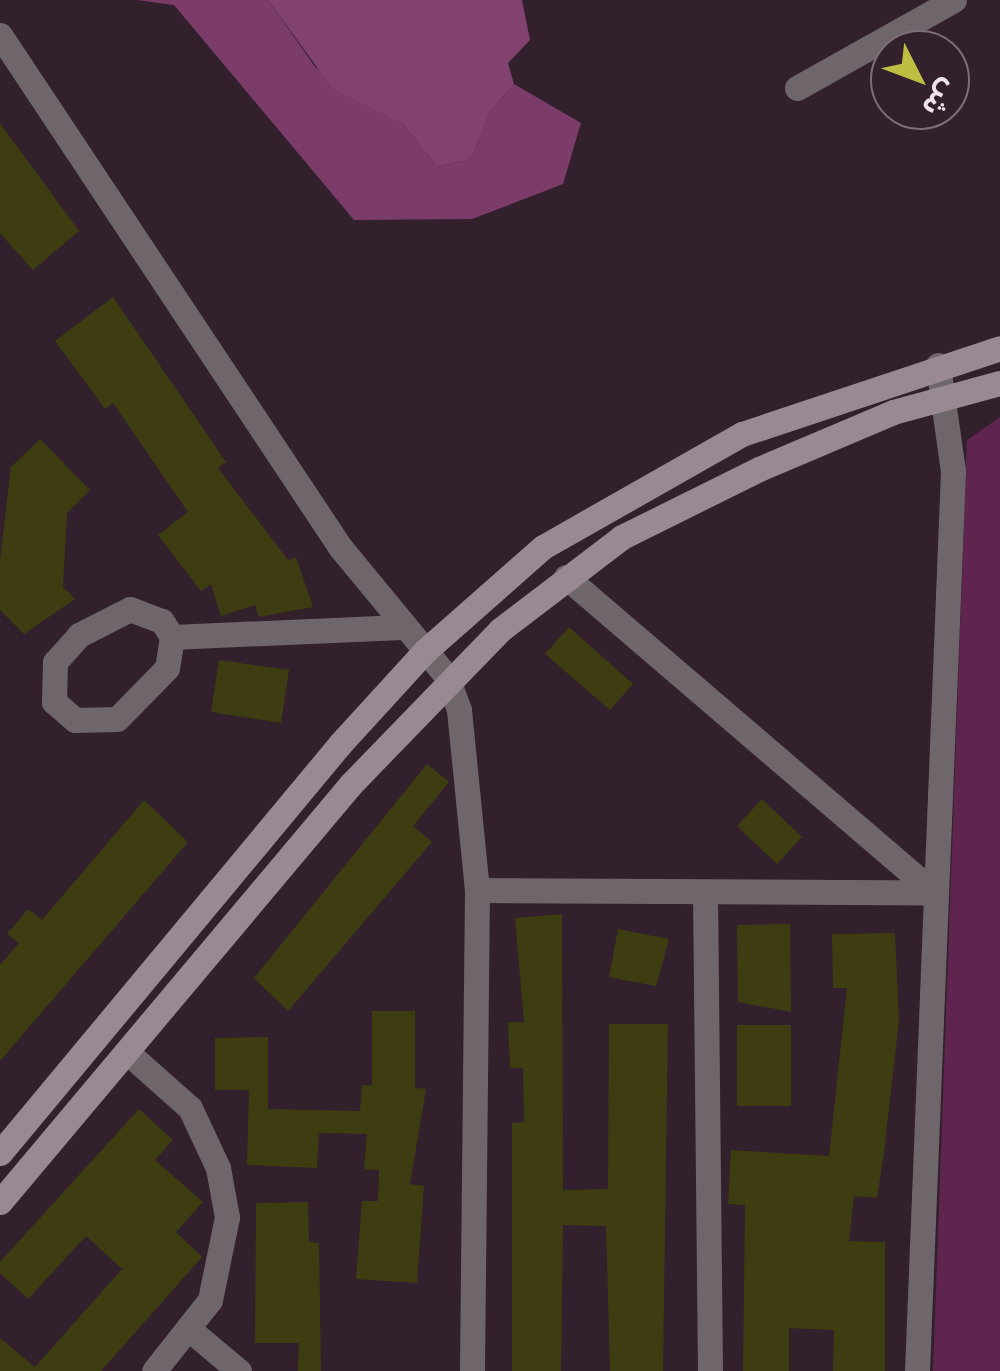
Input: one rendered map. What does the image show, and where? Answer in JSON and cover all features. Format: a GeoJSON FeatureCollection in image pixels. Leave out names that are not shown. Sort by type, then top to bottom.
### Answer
{"type":"FeatureCollection","features":[{"type":"Feature","properties":{"kind":"street"},"geometry":{"type":"LineString","coordinates":[[797,88],[954,0]]}},
{"type":"Feature","properties":{"kind":"street"},"geometry":{"type":"LineString","coordinates":[[0,35],[402,626],[447,677],[466,733],[477,890],[472,1371]]}},
{"type":"Feature","properties":{"kind":"street"},"geometry":{"type":"LineString","coordinates":[[0,1154],[425,651],[607,503],[742,434],[938,365],[1000,348]]}},
{"type":"Feature","properties":{"kind":"street"},"geometry":{"type":"LineString","coordinates":[[917,1371],[933,892],[954,471],[938,365]]}},
{"type":"Feature","properties":{"kind":"street"},"geometry":{"type":"LineString","coordinates":[[0,1202],[447,677],[566,577],[622,537],[759,468],[944,397],[1000,383]]}},
{"type":"Feature","properties":{"kind":"street"},"geometry":{"type":"LineString","coordinates":[[566,577],[933,892]]}},
{"type":"Feature","properties":{"kind":"street"},"geometry":{"type":"LineString","coordinates":[[172,636],[166,668],[117,719],[83,724],[54,702],[55,662],[109,614],[141,610],[172,636],[402,626]]}},
{"type":"Feature","properties":{"kind":"street"},"geometry":{"type":"LineString","coordinates":[[477,890],[933,892]]}},
{"type":"Feature","properties":{"kind":"street"},"geometry":{"type":"LineString","coordinates":[[705,893],[710,1371]]}},
{"type":"Feature","properties":{"kind":"street"},"geometry":{"type":"LineString","coordinates":[[128,1053],[190,1108],[224,1191],[220,1276],[190,1330],[154,1371]]}},
{"type":"Feature","properties":{"kind":"street"},"geometry":{"type":"LineString","coordinates":[[190,1330],[239,1371]]}},
{"type":"Feature","properties":{"kind":"shaded area"},"geometry":{"type":"Polygon","coordinates":[[[137,0],[268,0],[316,68],[403,124],[437,167],[471,159],[490,112],[514,84],[581,123],[563,184],[472,219],[354,220],[174,5],[137,0]]]}},
{"type":"Feature","properties":{"kind":"shaded area"},"geometry":{"type":"Polygon","coordinates":[[[268,0],[522,0],[530,40],[508,63],[514,84],[490,112],[471,159],[437,167],[403,124],[332,88],[268,0]]]}},
{"type":"Feature","properties":{"kind":"shaded area"},"geometry":{"type":"Polygon","coordinates":[[[1000,417],[1000,1371],[933,1371],[967,440],[1000,417]]]}},
{"type":"Feature","properties":{"kind":"building"},"geometry":{"type":"Polygon","coordinates":[[[0,123],[79,231],[33,270],[0,233],[0,123]]]}},
{"type":"Feature","properties":{"kind":"building"},"geometry":{"type":"Polygon","coordinates":[[[113,297],[226,462],[218,468],[288,560],[296,557],[313,607],[259,617],[255,605],[221,616],[211,584],[201,591],[158,535],[188,512],[113,403],[105,409],[55,341],[113,297]]]}},
{"type":"Feature","properties":{"kind":"building"},"geometry":{"type":"Polygon","coordinates":[[[40,439],[90,490],[67,513],[63,587],[75,599],[24,634],[0,610],[0,560],[11,467],[40,439]]]}},
{"type":"Feature","properties":{"kind":"building"},"geometry":{"type":"Polygon","coordinates":[[[569,627],[633,684],[610,710],[545,654],[569,627]]]}},
{"type":"Feature","properties":{"kind":"building"},"geometry":{"type":"Polygon","coordinates":[[[219,660],[289,670],[281,723],[211,712],[219,660]]]}},
{"type":"Feature","properties":{"kind":"building"},"geometry":{"type":"Polygon","coordinates":[[[427,764],[449,782],[413,826],[432,842],[288,1011],[254,978],[427,764]]]}},
{"type":"Feature","properties":{"kind":"building"},"geometry":{"type":"Polygon","coordinates":[[[762,799],[802,837],[777,864],[737,826],[762,799]]]}},
{"type":"Feature","properties":{"kind":"building"},"geometry":{"type":"Polygon","coordinates":[[[144,800],[188,842],[0,1061],[0,965],[19,943],[7,934],[28,909],[42,920],[144,800]]]}},
{"type":"Feature","properties":{"kind":"building"},"geometry":{"type":"Polygon","coordinates":[[[562,914],[563,1190],[608,1189],[609,1024],[668,1024],[663,1371],[610,1371],[606,1226],[563,1225],[561,1371],[512,1371],[512,1123],[524,1122],[523,1068],[510,1068],[508,1022],[524,1022],[515,918],[562,914]]]}},
{"type":"Feature","properties":{"kind":"building"},"geometry":{"type":"Polygon","coordinates":[[[790,924],[791,1012],[738,1002],[737,925],[790,924]]]}},
{"type":"Feature","properties":{"kind":"building"},"geometry":{"type":"Polygon","coordinates":[[[618,929],[669,939],[656,986],[609,977],[618,929]]]}},
{"type":"Feature","properties":{"kind":"building"},"geometry":{"type":"Polygon","coordinates":[[[895,933],[899,1021],[884,1153],[877,1198],[854,1196],[849,1241],[885,1242],[885,1371],[833,1371],[834,1330],[789,1328],[789,1371],[743,1371],[745,1205],[728,1204],[731,1150],[829,1156],[847,988],[833,988],[832,934],[895,933]]]}},
{"type":"Feature","properties":{"kind":"building"},"geometry":{"type":"Polygon","coordinates":[[[372,1011],[415,1011],[415,1088],[426,1089],[410,1184],[424,1186],[417,1283],[356,1279],[362,1201],[378,1201],[379,1170],[364,1169],[367,1134],[319,1133],[317,1168],[247,1165],[249,1090],[215,1090],[215,1038],[268,1037],[268,1109],[360,1111],[362,1085],[372,1085],[372,1011]]]}},
{"type":"Feature","properties":{"kind":"building"},"geometry":{"type":"Polygon","coordinates":[[[737,1025],[791,1025],[791,1106],[737,1106],[737,1025]]]}},
{"type":"Feature","properties":{"kind":"building"},"geometry":{"type":"Polygon","coordinates":[[[139,1109],[173,1140],[155,1160],[203,1202],[176,1232],[202,1257],[101,1371],[0,1371],[0,1338],[35,1367],[122,1269],[86,1236],[28,1299],[0,1273],[0,1262],[139,1109]]]}},
{"type":"Feature","properties":{"kind":"building"},"geometry":{"type":"Polygon","coordinates":[[[308,1202],[309,1242],[319,1243],[321,1371],[298,1371],[299,1343],[255,1343],[256,1203],[308,1202]]]}}]}
